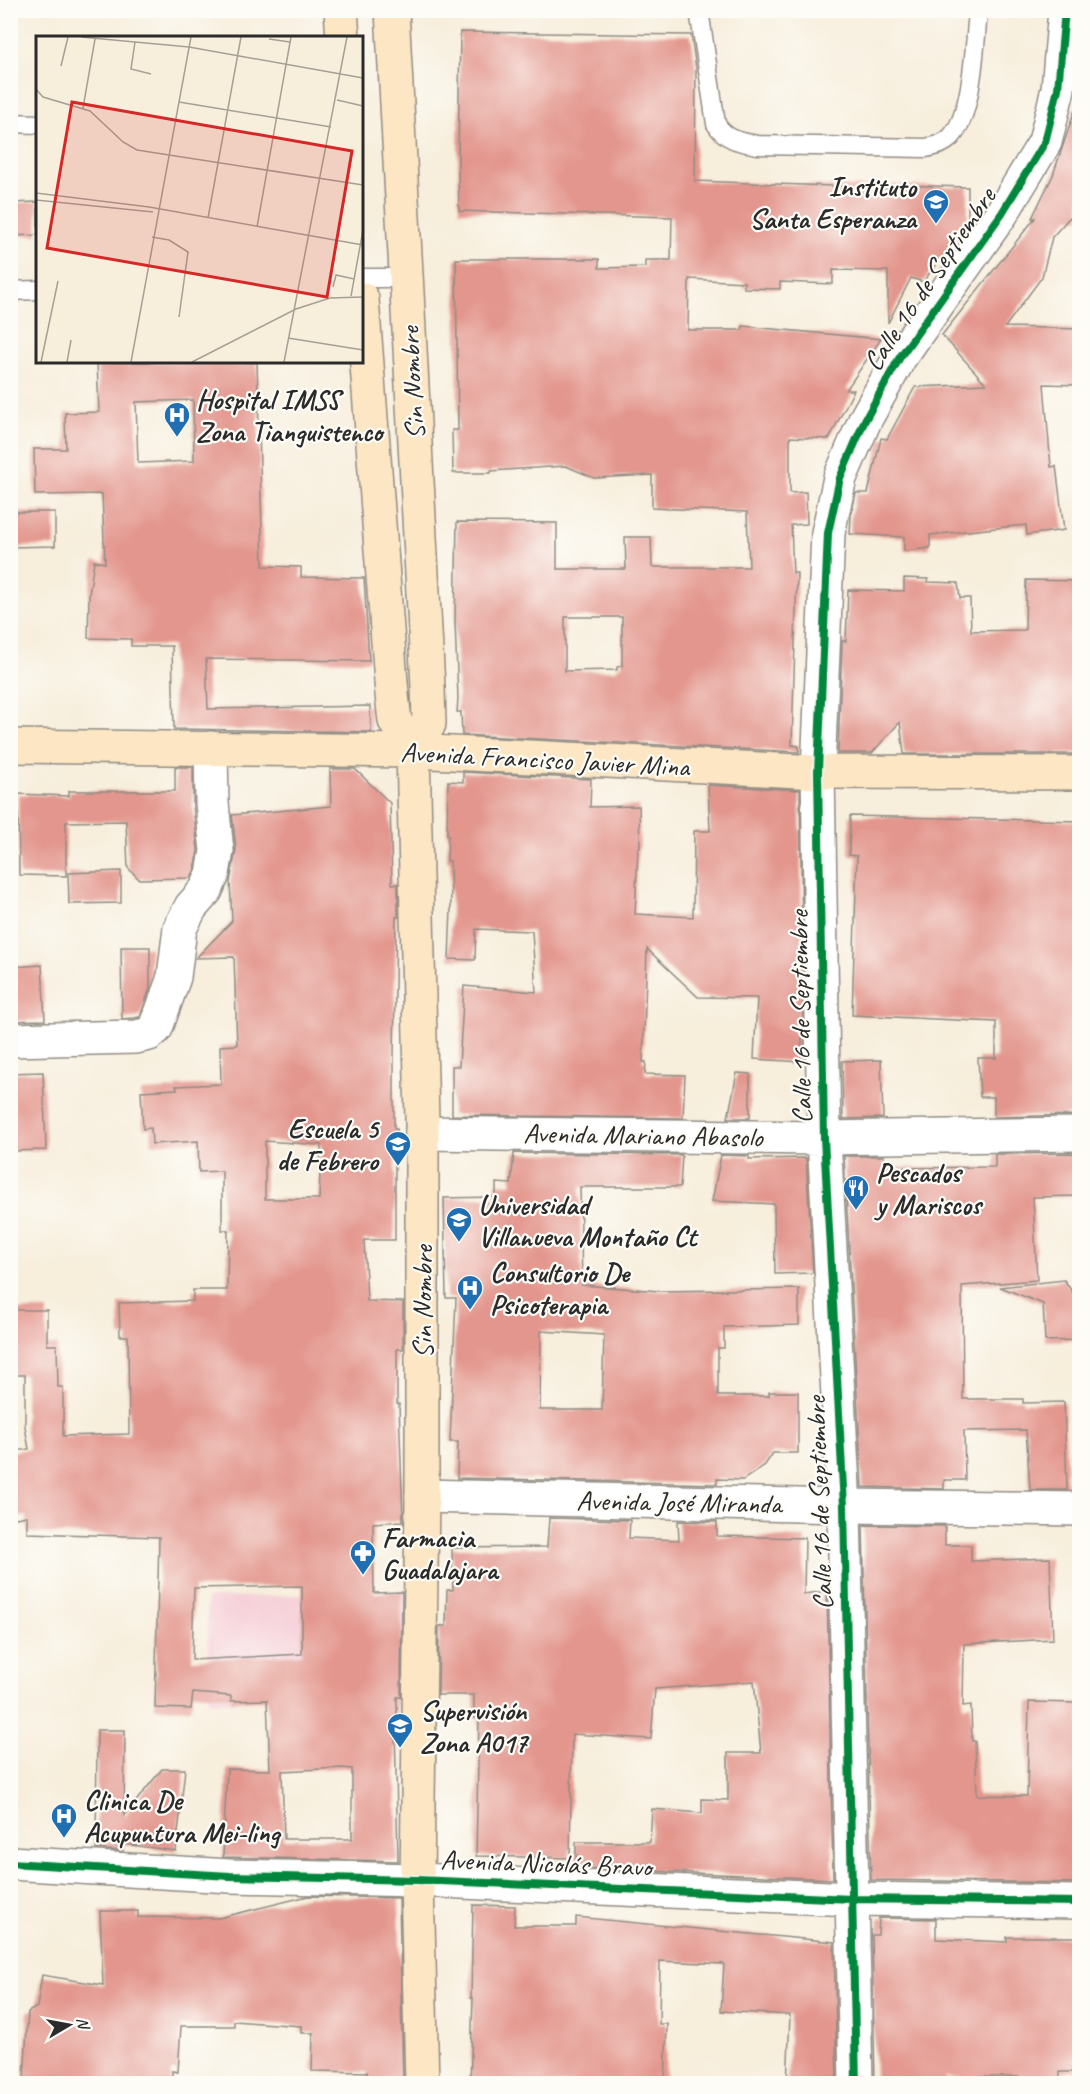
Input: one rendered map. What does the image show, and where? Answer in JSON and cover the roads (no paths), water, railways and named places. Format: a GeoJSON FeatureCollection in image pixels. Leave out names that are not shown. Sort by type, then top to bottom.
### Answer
{"type":"FeatureCollection","features":[{"type":"Feature","properties":{"kind":"main road"},"geometry":{"type":"LineString","coordinates":[[341,10],[343,36]]}},
{"type":"Feature","properties":{"kind":"main road","name":"Sin Nombre"},"geometry":{"type":"LineString","coordinates":[[392,10],[429,724],[413,751]]}},
{"type":"Feature","properties":{"kind":"main road","name":"Sin Nombre"},"geometry":{"type":"LineString","coordinates":[[363,312],[392,696],[395,721],[413,751],[422,1133],[422,1496],[417,1866],[422,2084]]}},
{"type":"Feature","properties":{"kind":"main road","name":"Avenida Francisco Javier Mina"},"geometry":{"type":"LineString","coordinates":[[10,746],[413,751],[818,772],[1080,772]]}},
{"type":"Feature","properties":{"kind":"street","name":"Calle 16 de Septiembre"},"geometry":{"type":"LineString","coordinates":[[856,2084],[844,1506],[824,1138],[818,772],[828,533],[840,478],[865,420],[900,357],[1002,213],[1045,142],[1069,89],[1065,10]]}},
{"type":"Feature","properties":{"kind":"street"},"geometry":{"type":"LineString","coordinates":[[10,1040],[136,1038],[149,1034],[156,1028],[174,977],[180,928],[191,907],[206,890],[213,874],[217,851],[212,803],[211,748]]}},
{"type":"Feature","properties":{"kind":"street","name":"Avenida Mariano Abasolo"},"geometry":{"type":"LineString","coordinates":[[422,1133],[824,1138],[1080,1134]]}},
{"type":"Feature","properties":{"kind":"street","name":"Avenida José Miranda"},"geometry":{"type":"LineString","coordinates":[[422,1496],[1080,1509]]}},
{"type":"Feature","properties":{"kind":"street","name":"Avenida Nicolás Bravo"},"geometry":{"type":"LineString","coordinates":[[10,1863],[230,1876],[417,1866],[852,1899],[1080,1902]]}},
{"type":"Feature","properties":{"kind":"lane"},"geometry":{"type":"LineString","coordinates":[[699,10],[716,124],[722,134],[735,141],[758,145],[926,148],[941,145],[952,136],[961,120],[967,102],[978,10]]}},
{"type":"Feature","properties":{"kind":"lane"},"geometry":{"type":"LineString","coordinates":[[10,123],[36,124]]}},
{"type":"Feature","properties":{"kind":"lane"},"geometry":{"type":"LineString","coordinates":[[363,278],[406,278]]}},
{"type":"Feature","properties":{"kind":"lane"},"geometry":{"type":"LineString","coordinates":[[10,291],[36,290]]}},
{"type":"Feature","properties":{"kind":"place","name":"Instituto Santa Esperanza"},"geometry":{"type":"Point","coordinates":[936,225]}},
{"type":"Feature","properties":{"kind":"place","name":"Hospital IMSS Zona Tianguistenco"},"geometry":{"type":"Point","coordinates":[177,438]}},
{"type":"Feature","properties":{"kind":"place","name":"Escuela 5 de Febrero"},"geometry":{"type":"Point","coordinates":[398,1167]}},
{"type":"Feature","properties":{"kind":"place","name":"Pescados y Mariscos"},"geometry":{"type":"Point","coordinates":[856,1211]}},
{"type":"Feature","properties":{"kind":"place","name":"Universidad Villanueva Montaño Ct"},"geometry":{"type":"Point","coordinates":[459,1243]}},
{"type":"Feature","properties":{"kind":"place","name":"Consultorio De Psicoterapia"},"geometry":{"type":"Point","coordinates":[470,1311]}},
{"type":"Feature","properties":{"kind":"place","name":"Farmacia Guadalajara"},"geometry":{"type":"Point","coordinates":[363,1576]}},
{"type":"Feature","properties":{"kind":"place","name":"Supervisión Zona A017"},"geometry":{"type":"Point","coordinates":[400,1749]}},
{"type":"Feature","properties":{"kind":"place","name":"Clinica De Acupuntura Mei-ling"},"geometry":{"type":"Point","coordinates":[64,1839]}}]}
